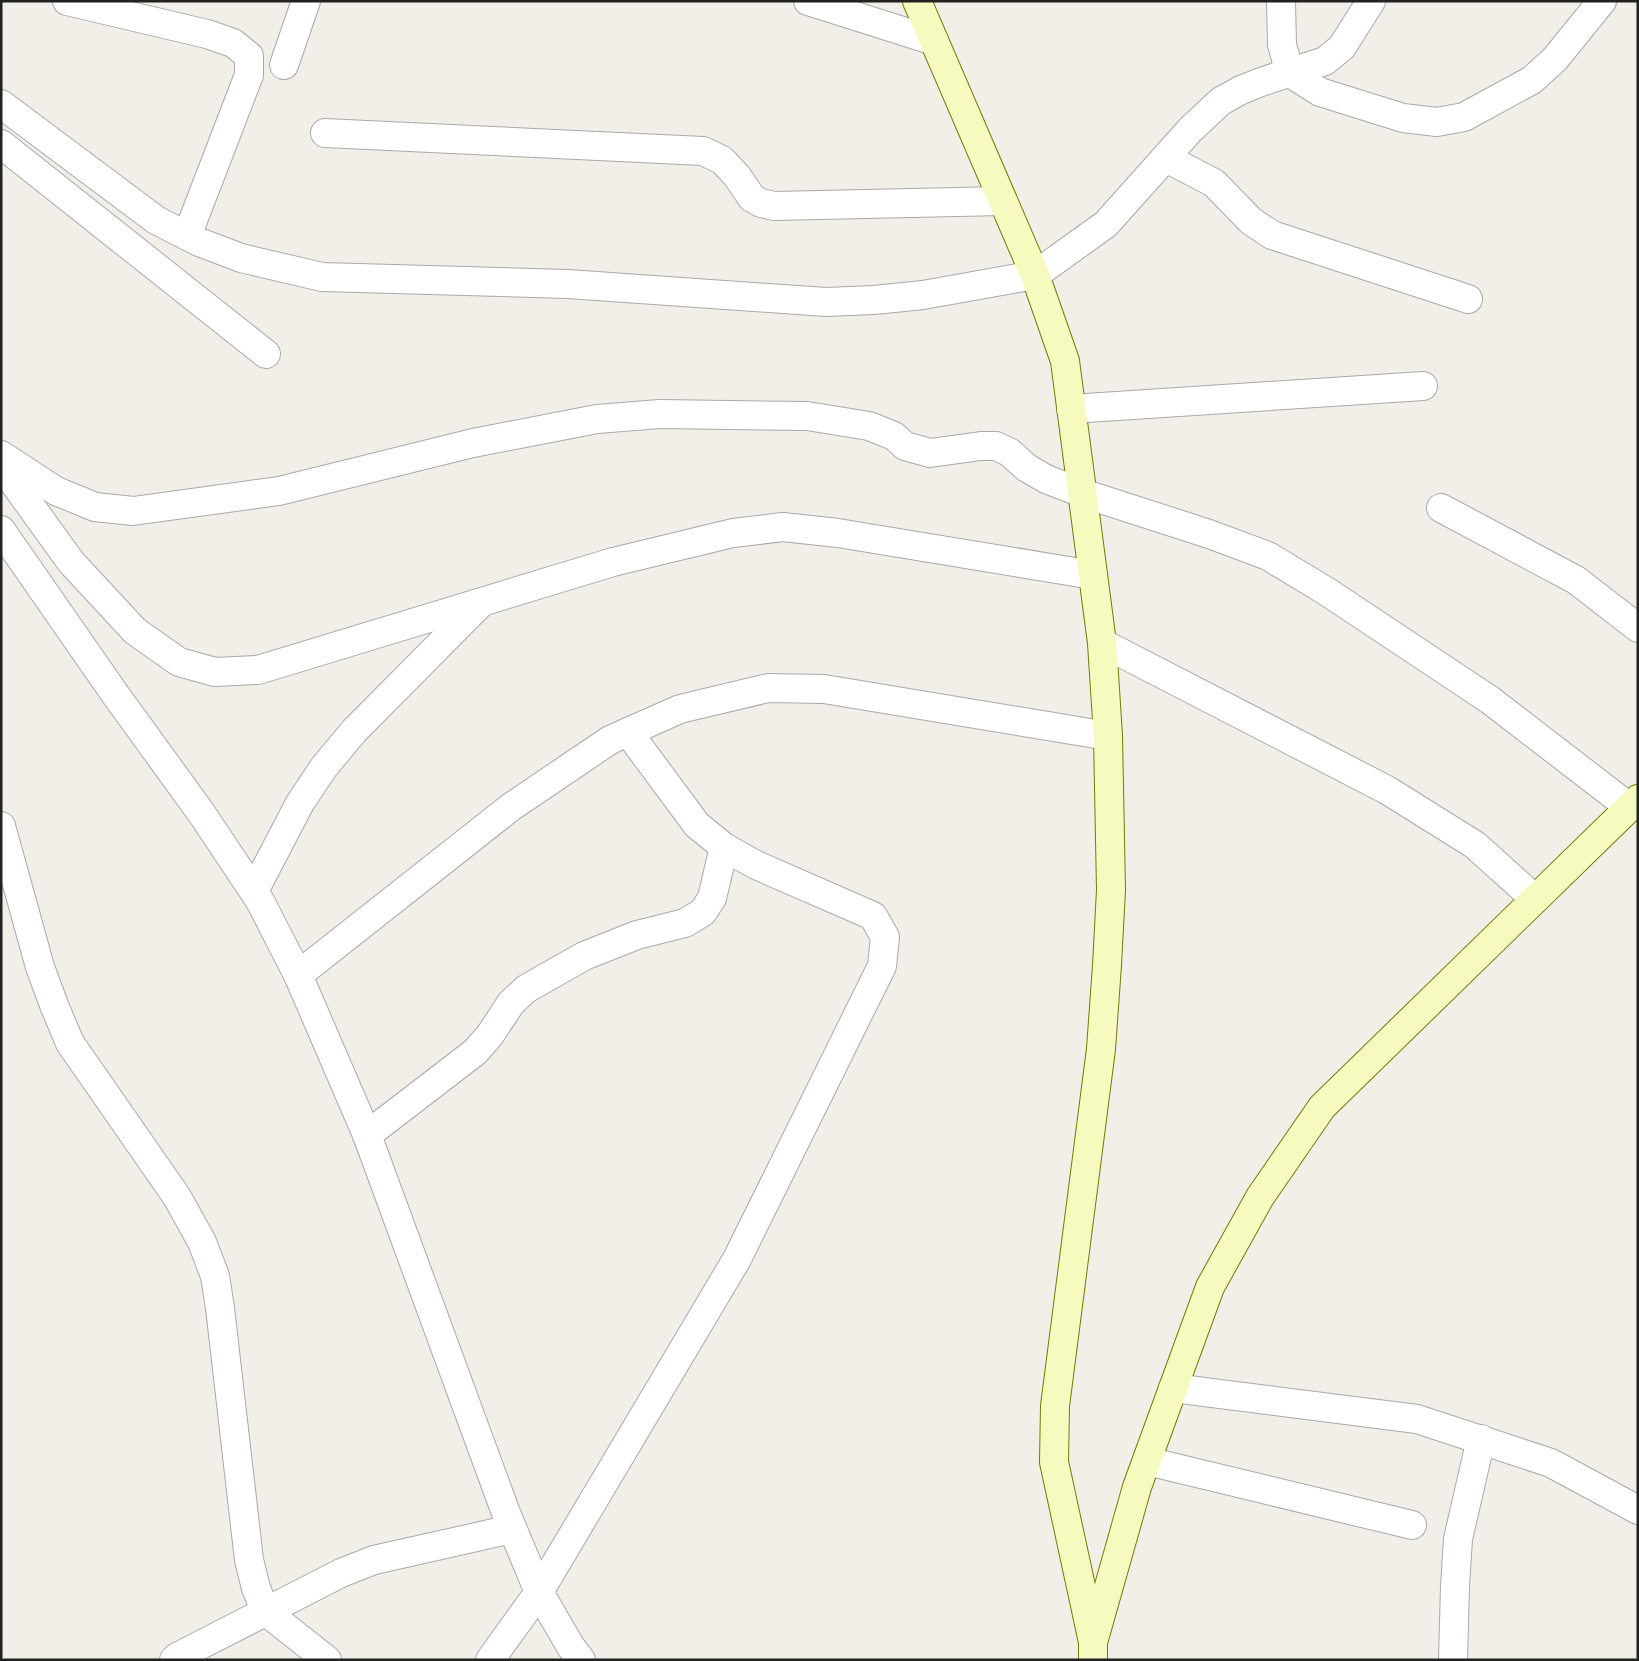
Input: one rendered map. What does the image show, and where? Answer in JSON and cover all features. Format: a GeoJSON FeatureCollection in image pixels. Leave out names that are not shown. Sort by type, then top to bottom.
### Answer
{"type":"FeatureCollection","features":[{"type":"Feature","properties":{"kind":"street"},"geometry":{"type":"LineString","coordinates":[[67,1],[207,34],[233,43],[249,56],[249,75],[187,236]]}},
{"type":"Feature","properties":{"kind":"street"},"geometry":{"type":"LineString","coordinates":[[284,65],[306,1]]}},
{"type":"Feature","properties":{"kind":"street"},"geometry":{"type":"LineString","coordinates":[[808,1],[934,41]]}},
{"type":"Feature","properties":{"kind":"street"},"geometry":{"type":"LineString","coordinates":[[917,1],[1035,275],[1065,361],[1102,643],[1108,736],[1111,890],[1101,1049],[1055,1406],[1054,1462],[1093,1651]]}},
{"type":"Feature","properties":{"kind":"street"},"geometry":{"type":"LineString","coordinates":[[1281,1],[1282,45],[1290,74],[1320,92],[1403,118],[1437,122],[1464,117],[1532,80],[1555,59],[1602,1]]}},
{"type":"Feature","properties":{"kind":"street"},"geometry":{"type":"LineString","coordinates":[[1,104],[156,220],[187,236],[241,258],[322,277],[568,284],[826,302],[874,300],[924,295],[1035,275],[1106,224],[1190,130],[1221,101],[1241,90],[1325,61],[1342,47],[1371,1]]}},
{"type":"Feature","properties":{"kind":"street"},"geometry":{"type":"LineString","coordinates":[[325,133],[703,151],[722,160],[737,176],[752,198],[761,203],[774,206],[1003,201]]}},
{"type":"Feature","properties":{"kind":"street"},"geometry":{"type":"LineString","coordinates":[[1,144],[266,354]]}},
{"type":"Feature","properties":{"kind":"street"},"geometry":{"type":"LineString","coordinates":[[1166,158],[1214,183],[1251,222],[1272,235],[1468,300]]}},
{"type":"Feature","properties":{"kind":"street"},"geometry":{"type":"LineString","coordinates":[[1071,409],[1422,386]]}},
{"type":"Feature","properties":{"kind":"street"},"geometry":{"type":"LineString","coordinates":[[1,455],[56,491],[95,507],[133,511],[279,491],[473,442],[597,419],[660,414],[806,416],[869,426],[894,436],[905,446],[930,454],[981,446],[996,446],[1009,452],[1027,468],[1046,479],[1082,494],[1210,534],[1268,556],[1326,591],[1490,700],[1633,803],[1322,1107],[1260,1197],[1210,1287],[1137,1487],[1093,1651]]}},
{"type":"Feature","properties":{"kind":"street"},"geometry":{"type":"LineString","coordinates":[[1,465],[71,562],[135,631],[179,662],[215,672],[258,670],[613,562],[733,533],[783,527],[1093,575]]}},
{"type":"Feature","properties":{"kind":"street"},"geometry":{"type":"LineString","coordinates":[[1442,508],[1576,580],[1638,628]]}},
{"type":"Feature","properties":{"kind":"street"},"geometry":{"type":"LineString","coordinates":[[1,530],[115,694],[202,814],[254,891],[298,975],[367,1134],[512,1529],[539,1592],[571,1647],[581,1660]]}},
{"type":"Feature","properties":{"kind":"street"},"geometry":{"type":"LineString","coordinates":[[254,891],[300,803],[324,766],[354,731],[483,602]]}},
{"type":"Feature","properties":{"kind":"street"},"geometry":{"type":"LineString","coordinates":[[1102,643],[1387,790],[1474,845],[1535,899]]}},
{"type":"Feature","properties":{"kind":"street"},"geometry":{"type":"LineString","coordinates":[[298,975],[511,807],[610,740],[680,709],[768,688],[824,688],[1108,736]]}},
{"type":"Feature","properties":{"kind":"street"},"geometry":{"type":"LineString","coordinates":[[490,1660],[539,1592],[737,1259],[882,966],[885,937],[873,916],[756,865],[724,848],[697,825],[628,732]]}},
{"type":"Feature","properties":{"kind":"street"},"geometry":{"type":"LineString","coordinates":[[1,826],[40,967],[70,1043],[177,1198],[202,1242],[215,1276],[249,1560],[256,1588],[265,1612],[327,1660]]}},
{"type":"Feature","properties":{"kind":"street"},"geometry":{"type":"LineString","coordinates":[[367,1134],[475,1052],[490,1035],[511,1003],[526,988],[584,956],[637,935],[685,923],[703,912],[712,898],[724,848]]}},
{"type":"Feature","properties":{"kind":"street"},"geometry":{"type":"LineString","coordinates":[[1174,1388],[1417,1419],[1551,1463],[1638,1510]]}},
{"type":"Feature","properties":{"kind":"street"},"geometry":{"type":"LineString","coordinates":[[1453,1660],[1454,1586],[1458,1539],[1481,1439]]}},
{"type":"Feature","properties":{"kind":"street"},"geometry":{"type":"LineString","coordinates":[[1147,1461],[1412,1525]]}},
{"type":"Feature","properties":{"kind":"street"},"geometry":{"type":"LineString","coordinates":[[174,1660],[177,1656],[341,1573],[374,1560],[512,1529]]}}]}
